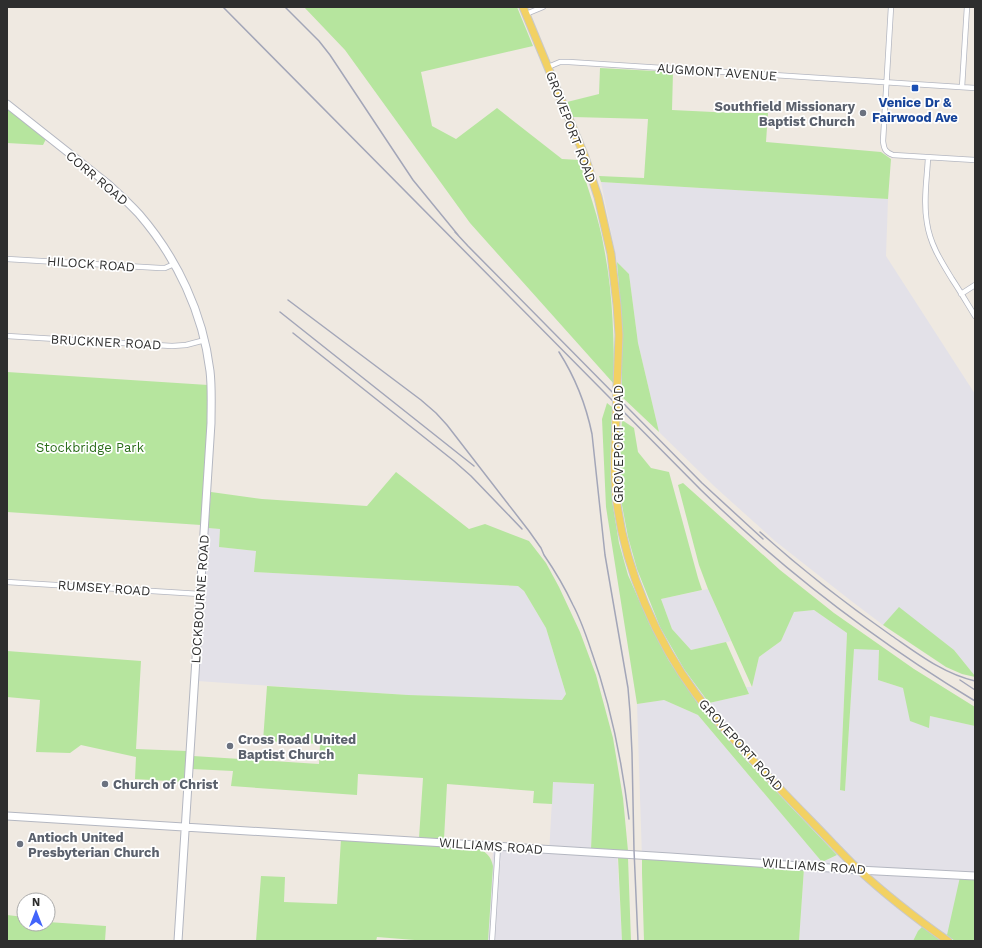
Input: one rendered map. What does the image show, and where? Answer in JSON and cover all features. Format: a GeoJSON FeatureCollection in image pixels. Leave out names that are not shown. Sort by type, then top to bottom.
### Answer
{"type":"FeatureCollection","features":[{"type":"Feature","properties":{"kind":"main road","name":"GROVEPORT ROAD"},"geometry":{"type":"LineString","coordinates":[[525,10],[585,157],[598,197],[606,231],[613,268],[619,335],[615,484],[617,503],[621,529],[629,562],[646,605],[662,639],[689,684],[721,725],[858,870],[904,908],[948,941]]}},
{"type":"Feature","properties":{"kind":"main road","name":"CORR ROAD"},"geometry":{"type":"LineString","coordinates":[[7,104],[128,202],[157,237],[174,264]]}},
{"type":"Feature","properties":{"kind":"main road","name":"LOCKBOURNE ROAD"},"geometry":{"type":"LineString","coordinates":[[174,264],[191,298],[205,340],[210,371],[211,408],[178,941]]}},
{"type":"Feature","properties":{"kind":"main road","name":"WILLIAMS ROAD"},"geometry":{"type":"LineString","coordinates":[[7,816],[770,863],[858,870],[975,876]]}},
{"type":"Feature","properties":{"kind":"street"},"geometry":{"type":"LineString","coordinates":[[525,10],[543,7]]}},
{"type":"Feature","properties":{"kind":"street"},"geometry":{"type":"LineString","coordinates":[[891,7],[883,141],[885,150],[887,153],[893,155],[975,160]]}},
{"type":"Feature","properties":{"kind":"street"},"geometry":{"type":"LineString","coordinates":[[962,87],[967,7]]}},
{"type":"Feature","properties":{"kind":"street","name":"AUGMONT AVENUE"},"geometry":{"type":"LineString","coordinates":[[548,67],[560,62],[569,62],[975,88]]}},
{"type":"Feature","properties":{"kind":"street"},"geometry":{"type":"LineString","coordinates":[[928,158],[925,203],[928,230],[936,251],[975,316]]}},
{"type":"Feature","properties":{"kind":"street","name":"HILOCK ROAD"},"geometry":{"type":"LineString","coordinates":[[7,259],[160,268],[165,268],[174,264]]}},
{"type":"Feature","properties":{"kind":"street"},"geometry":{"type":"LineString","coordinates":[[961,294],[975,285]]}},
{"type":"Feature","properties":{"kind":"street","name":"BRUCKNER ROAD"},"geometry":{"type":"LineString","coordinates":[[7,336],[172,346],[205,340]]}},
{"type":"Feature","properties":{"kind":"street","name":"RUMSEY ROAD"},"geometry":{"type":"LineString","coordinates":[[7,582],[200,594]]}},
{"type":"Feature","properties":{"kind":"street"},"geometry":{"type":"LineString","coordinates":[[492,941],[498,846]]}},
{"type":"Feature","properties":{"kind":"shaded area"},"geometry":{"type":"Polygon","coordinates":[[[601,182],[888,199],[886,256],[975,394],[975,676],[954,650],[899,608],[883,625],[850,600],[775,541],[714,486],[659,432],[638,343],[629,274],[617,262],[601,182]]]}},
{"type":"Feature","properties":{"kind":"shaded area"},"geometry":{"type":"Polygon","coordinates":[[[208,528],[220,529],[219,547],[256,551],[254,572],[518,586],[524,591],[546,628],[566,694],[562,700],[456,697],[197,681],[208,528]]]}},
{"type":"Feature","properties":{"kind":"shaded area"},"geometry":{"type":"Polygon","coordinates":[[[708,589],[731,641],[691,650],[672,629],[661,599],[708,589]]]}},
{"type":"Feature","properties":{"kind":"shaded area"},"geometry":{"type":"Polygon","coordinates":[[[814,610],[847,633],[840,790],[845,791],[854,649],[879,649],[878,680],[903,688],[929,727],[930,716],[975,726],[975,941],[799,941],[804,868],[642,858],[637,704],[664,700],[698,715],[822,862],[837,855],[745,759],[700,707],[709,703],[749,694],[746,687],[752,687],[759,657],[781,641],[793,612],[814,610]]]}},
{"type":"Feature","properties":{"kind":"shaded area"},"geometry":{"type":"Polygon","coordinates":[[[553,782],[595,784],[591,849],[617,851],[622,941],[488,941],[493,850],[549,854],[553,782]]]}},
{"type":"Feature","properties":{"kind":"green space"},"geometry":{"type":"Polygon","coordinates":[[[304,7],[517,7],[533,46],[421,72],[432,126],[456,139],[497,108],[562,159],[579,160],[602,237],[607,265],[614,350],[614,384],[470,223],[345,50],[304,7]]]}},
{"type":"Feature","properties":{"kind":"green space"},"geometry":{"type":"Polygon","coordinates":[[[600,68],[673,72],[672,110],[768,113],[766,142],[881,152],[891,159],[888,199],[601,182],[599,176],[644,178],[648,119],[573,117],[567,102],[599,94],[600,68]]]}},
{"type":"Feature","properties":{"kind":"green space"},"geometry":{"type":"Polygon","coordinates":[[[7,108],[46,139],[43,145],[7,143],[7,108]]]}},
{"type":"Feature","properties":{"kind":"green space"},"geometry":{"type":"Polygon","coordinates":[[[617,262],[629,274],[638,343],[659,432],[622,397],[622,325],[617,262]]]}},
{"type":"Feature","properties":{"kind":"green space","name":"Stockbridge Park"},"geometry":{"type":"Polygon","coordinates":[[[7,372],[208,385],[209,418],[201,525],[7,512],[7,372]]]}},
{"type":"Feature","properties":{"kind":"green space"},"geometry":{"type":"Polygon","coordinates":[[[607,403],[612,407],[610,466],[612,500],[619,543],[628,575],[650,625],[669,661],[700,707],[745,759],[837,855],[822,862],[698,715],[664,700],[637,704],[606,507],[602,419],[607,403]]]}},
{"type":"Feature","properties":{"kind":"green space"},"geometry":{"type":"Polygon","coordinates":[[[622,420],[634,428],[638,452],[651,468],[669,472],[702,590],[661,599],[672,629],[691,650],[726,642],[749,694],[709,703],[684,669],[660,627],[637,569],[628,537],[621,500],[619,470],[622,420]]]}},
{"type":"Feature","properties":{"kind":"green space"},"geometry":{"type":"Polygon","coordinates":[[[396,472],[469,529],[485,524],[529,541],[546,563],[580,632],[596,675],[613,738],[623,798],[628,851],[591,849],[594,784],[553,782],[552,804],[533,803],[534,791],[447,784],[444,839],[419,838],[423,778],[358,774],[357,795],[231,786],[233,771],[192,769],[193,756],[319,764],[320,744],[263,741],[267,686],[408,695],[562,700],[566,694],[546,628],[524,591],[518,586],[254,572],[256,551],[219,547],[220,529],[208,528],[211,492],[262,499],[367,506],[396,472]]]}},
{"type":"Feature","properties":{"kind":"green space"},"geometry":{"type":"Polygon","coordinates":[[[683,483],[780,570],[834,613],[914,669],[975,707],[975,726],[930,716],[929,728],[910,721],[903,688],[878,680],[879,650],[854,649],[845,791],[840,790],[847,633],[814,610],[794,612],[781,641],[759,657],[752,687],[708,589],[699,565],[678,485],[683,483]]]}},
{"type":"Feature","properties":{"kind":"green space"},"geometry":{"type":"Polygon","coordinates":[[[899,607],[954,650],[975,677],[962,674],[946,667],[883,625],[899,607]]]}},
{"type":"Feature","properties":{"kind":"green space"},"geometry":{"type":"Polygon","coordinates":[[[7,651],[141,661],[136,749],[187,751],[184,782],[135,779],[136,757],[81,745],[70,753],[36,752],[40,700],[7,697],[7,651]]]}},
{"type":"Feature","properties":{"kind":"green space"},"geometry":{"type":"Polygon","coordinates":[[[341,839],[480,849],[483,851],[490,858],[493,866],[488,941],[427,941],[377,937],[376,941],[256,941],[261,876],[285,877],[284,902],[337,904],[341,839]]]}},
{"type":"Feature","properties":{"kind":"green space"},"geometry":{"type":"Polygon","coordinates":[[[618,857],[628,858],[631,941],[622,941],[618,857]]]}},
{"type":"Feature","properties":{"kind":"green space"},"geometry":{"type":"Polygon","coordinates":[[[642,858],[804,868],[799,941],[644,941],[642,858]]]}},
{"type":"Feature","properties":{"kind":"green space"},"geometry":{"type":"Polygon","coordinates":[[[960,877],[975,878],[975,941],[955,941],[947,935],[960,877]]]}},
{"type":"Feature","properties":{"kind":"green space"},"geometry":{"type":"Polygon","coordinates":[[[7,915],[16,916],[16,932],[56,932],[56,923],[106,926],[105,941],[7,941],[7,915]]]}},
{"type":"Feature","properties":{"kind":"green space"},"geometry":{"type":"Polygon","coordinates":[[[922,927],[941,941],[913,941],[918,931],[922,927]]]}},
{"type":"Feature","properties":{"kind":"railway"},"geometry":{"type":"LineString","coordinates":[[223,7],[701,490],[733,520],[798,577],[832,603],[902,654],[975,701]]}},
{"type":"Feature","properties":{"kind":"railway"},"geometry":{"type":"LineString","coordinates":[[285,7],[319,41],[330,55],[413,180],[458,235]]}},
{"type":"Feature","properties":{"kind":"railway"},"geometry":{"type":"LineString","coordinates":[[455,232],[702,483],[763,539]]}},
{"type":"Feature","properties":{"kind":"railway"},"geometry":{"type":"LineString","coordinates":[[288,300],[421,400],[436,413],[447,425],[541,548],[556,573],[578,616],[598,671],[615,733],[629,819]]}},
{"type":"Feature","properties":{"kind":"railway"},"geometry":{"type":"LineString","coordinates":[[280,312],[474,466]]}},
{"type":"Feature","properties":{"kind":"railway"},"geometry":{"type":"LineString","coordinates":[[293,333],[454,461],[471,476],[522,529]]}},
{"type":"Feature","properties":{"kind":"railway"},"geometry":{"type":"LineString","coordinates":[[559,352],[570,371],[579,392],[587,412],[592,434],[605,555],[628,688],[632,753],[638,941]]}},
{"type":"Feature","properties":{"kind":"railway"},"geometry":{"type":"LineString","coordinates":[[760,532],[824,586],[912,650],[953,674],[975,681]]}},
{"type":"Feature","properties":{"kind":"railway"},"geometry":{"type":"LineString","coordinates":[[960,680],[975,690]]}},
{"type":"Feature","properties":{"kind":"place","name":"Venice Dr & Fairwood Ave"},"geometry":{"type":"Point","coordinates":[915,88]}},
{"type":"Feature","properties":{"kind":"place","name":"Southfield Missionary Baptist Church"},"geometry":{"type":"Point","coordinates":[863,113]}},
{"type":"Feature","properties":{"kind":"place","name":"Cross Road United Baptist Church"},"geometry":{"type":"Point","coordinates":[230,746]}},
{"type":"Feature","properties":{"kind":"place","name":"Church of Christ"},"geometry":{"type":"Point","coordinates":[105,784]}},
{"type":"Feature","properties":{"kind":"place","name":"Antioch United Presbyterian Church"},"geometry":{"type":"Point","coordinates":[20,844]}}]}
